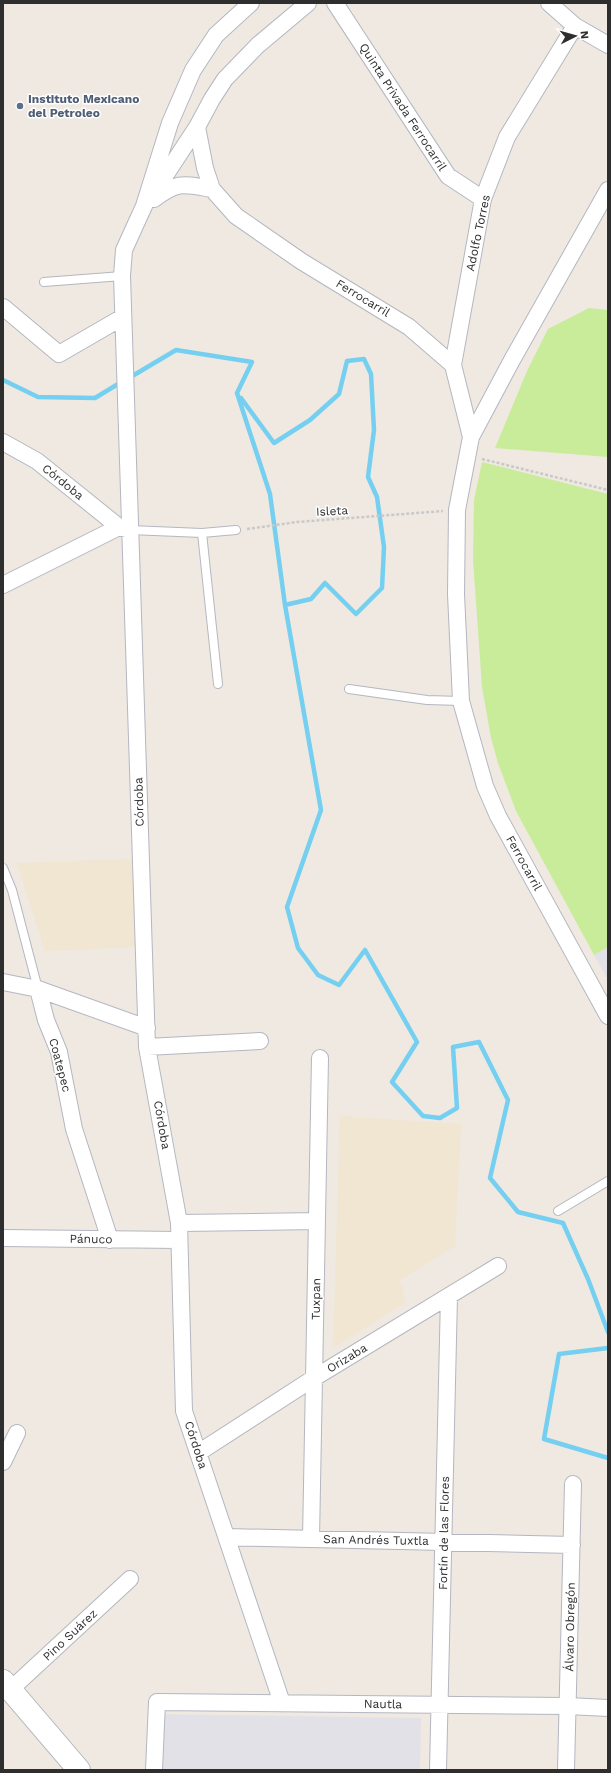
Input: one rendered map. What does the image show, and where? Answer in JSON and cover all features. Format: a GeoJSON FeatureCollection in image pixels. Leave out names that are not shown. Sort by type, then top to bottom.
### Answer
{"type":"FeatureCollection","features":[{"type":"Feature","properties":{"kind":"main road"},"geometry":{"type":"LineString","coordinates":[[6,1686],[78,1770]]}},
{"type":"Feature","properties":{"kind":"street"},"geometry":{"type":"LineString","coordinates":[[3,307],[58,354],[123,317],[122,276],[124,250],[144,206],[170,123],[193,70],[216,35],[251,3]]}},
{"type":"Feature","properties":{"kind":"street"},"geometry":{"type":"LineString","coordinates":[[144,206],[197,127],[225,79],[258,45],[308,3]]}},
{"type":"Feature","properties":{"kind":"street","name":"Quinta Privada Ferrocarril"},"geometry":{"type":"LineString","coordinates":[[335,3],[448,176],[483,199]]}},
{"type":"Feature","properties":{"kind":"street"},"geometry":{"type":"LineString","coordinates":[[549,3],[575,26],[608,45]]}},
{"type":"Feature","properties":{"kind":"street","name":"Adolfo Torres"},"geometry":{"type":"LineString","coordinates":[[453,365],[483,199],[507,137],[575,26]]}},
{"type":"Feature","properties":{"kind":"street","name":"Ferrocarril"},"geometry":{"type":"LineString","coordinates":[[197,127],[203,160],[212,189],[236,216],[301,261],[409,326],[453,365],[471,437]]}},
{"type":"Feature","properties":{"kind":"street"},"geometry":{"type":"LineString","coordinates":[[144,206],[168,188],[186,184],[212,189]]}},
{"type":"Feature","properties":{"kind":"street","name":"Ferrocarril"},"geometry":{"type":"LineString","coordinates":[[608,190],[512,360],[471,437],[456,510],[456,594],[460,701],[485,786],[498,816],[608,1016]]}},
{"type":"Feature","properties":{"kind":"street","name":"Córdoba"},"geometry":{"type":"LineString","coordinates":[[123,317],[126,432],[124,529],[147,1047],[179,1223],[184,1411],[282,1703]]}},
{"type":"Feature","properties":{"kind":"street","name":"Córdoba"},"geometry":{"type":"LineString","coordinates":[[3,442],[37,461],[124,529]]}},
{"type":"Feature","properties":{"kind":"street"},"geometry":{"type":"LineString","coordinates":[[3,585],[124,529]]}},
{"type":"Feature","properties":{"kind":"street"},"geometry":{"type":"LineString","coordinates":[[3,982],[38,989],[147,1028]]}},
{"type":"Feature","properties":{"kind":"street","name":"Coatepec"},"geometry":{"type":"LineString","coordinates":[[38,989],[46,1020],[59,1052],[74,1129],[110,1240]]}},
{"type":"Feature","properties":{"kind":"street"},"geometry":{"type":"LineString","coordinates":[[147,1047],[260,1041]]}},
{"type":"Feature","properties":{"kind":"street","name":"Tuxpan"},"geometry":{"type":"LineString","coordinates":[[311,1539],[320,1058]]}},
{"type":"Feature","properties":{"kind":"street"},"geometry":{"type":"LineString","coordinates":[[179,1223],[317,1221]]}},
{"type":"Feature","properties":{"kind":"street","name":"Pánuco"},"geometry":{"type":"LineString","coordinates":[[3,1238],[179,1240]]}},
{"type":"Feature","properties":{"kind":"street","name":"Orizaba"},"geometry":{"type":"LineString","coordinates":[[198,1453],[314,1378],[498,1266]]}},
{"type":"Feature","properties":{"kind":"street","name":"Fortín de las Flores"},"geometry":{"type":"LineString","coordinates":[[438,1770],[449,1296]]}},
{"type":"Feature","properties":{"kind":"street"},"geometry":{"type":"LineString","coordinates":[[3,1462],[18,1433]]}},
{"type":"Feature","properties":{"kind":"street","name":"Álvaro Obregón"},"geometry":{"type":"LineString","coordinates":[[566,1770],[574,1484]]}},
{"type":"Feature","properties":{"kind":"street","name":"San Andrés Tuxtla"},"geometry":{"type":"LineString","coordinates":[[227,1537],[572,1545]]}},
{"type":"Feature","properties":{"kind":"street","name":"Pino Suárez"},"geometry":{"type":"LineString","coordinates":[[6,1686],[130,1580]]}},
{"type":"Feature","properties":{"kind":"street","name":"Nautla"},"geometry":{"type":"LineString","coordinates":[[154,1770],[157,1702],[568,1706],[608,1708]]}},
{"type":"Feature","properties":{"kind":"lane"},"geometry":{"type":"LineString","coordinates":[[44,282],[122,276]]}},
{"type":"Feature","properties":{"kind":"lane"},"geometry":{"type":"LineString","coordinates":[[124,529],[202,533],[236,530]]}},
{"type":"Feature","properties":{"kind":"lane"},"geometry":{"type":"LineString","coordinates":[[202,533],[218,684]]}},
{"type":"Feature","properties":{"kind":"lane"},"geometry":{"type":"LineString","coordinates":[[348,689],[427,700],[460,701]]}},
{"type":"Feature","properties":{"kind":"lane","name":"Coatepec"},"geometry":{"type":"LineString","coordinates":[[3,868],[12,890],[38,989]]}},
{"type":"Feature","properties":{"kind":"lane"},"geometry":{"type":"LineString","coordinates":[[558,1211],[608,1181]]}},
{"type":"Feature","properties":{"kind":"path"},"geometry":{"type":"LineString","coordinates":[[467,455],[608,490]]}},
{"type":"Feature","properties":{"kind":"path","name":"Isleta"},"geometry":{"type":"LineString","coordinates":[[236,530],[297,522],[368,518],[456,510]]}},
{"type":"Feature","properties":{"kind":"shaded area"},"geometry":{"type":"Polygon","coordinates":[[[132,859],[136,947],[45,951],[17,863],[132,859]]]}},
{"type":"Feature","properties":{"kind":"shaded area"},"geometry":{"type":"Polygon","coordinates":[[[608,947],[608,980],[594,955],[608,947]]]}},
{"type":"Feature","properties":{"kind":"shaded area"},"geometry":{"type":"Polygon","coordinates":[[[340,1116],[461,1124],[455,1246],[400,1280],[406,1302],[333,1348],[340,1116]]]}},
{"type":"Feature","properties":{"kind":"shaded area"},"geometry":{"type":"Polygon","coordinates":[[[151,1714],[421,1718],[420,1770],[149,1770],[151,1714]]]}},
{"type":"Feature","properties":{"kind":"green space"},"geometry":{"type":"Polygon","coordinates":[[[589,308],[608,310],[608,457],[495,448],[527,371],[548,329],[589,308]]]}},
{"type":"Feature","properties":{"kind":"green space"},"geometry":{"type":"Polygon","coordinates":[[[482,462],[608,494],[608,947],[594,955],[516,811],[498,763],[491,738],[482,687],[473,560],[474,500],[482,462]]]}},
{"type":"Feature","properties":{"kind":"waterway"},"geometry":{"type":"LineString","coordinates":[[129,378],[176,350],[252,362],[237,393],[270,494],[285,605],[321,810],[287,907],[298,948],[318,975],[339,985],[365,950],[417,1042],[392,1082],[423,1116],[440,1118],[457,1108],[453,1047],[479,1042],[508,1100],[490,1178],[518,1212],[563,1223],[588,1279],[608,1332]]}},
{"type":"Feature","properties":{"kind":"waterway"},"geometry":{"type":"LineString","coordinates":[[241,398],[274,443],[310,420],[339,394],[347,361],[364,359],[371,374],[374,430],[368,477],[377,497],[384,547],[382,588],[356,614],[325,583],[311,599],[285,605]]}},
{"type":"Feature","properties":{"kind":"waterway"},"geometry":{"type":"LineString","coordinates":[[3,380],[38,397],[95,398],[123,381]]}},
{"type":"Feature","properties":{"kind":"waterway"},"geometry":{"type":"LineString","coordinates":[[608,1348],[559,1354],[544,1439],[608,1458]]}},
{"type":"Feature","properties":{"kind":"place","name":"Instituto Mexicano del Petroleo"},"geometry":{"type":"Point","coordinates":[20,106]}}]}
